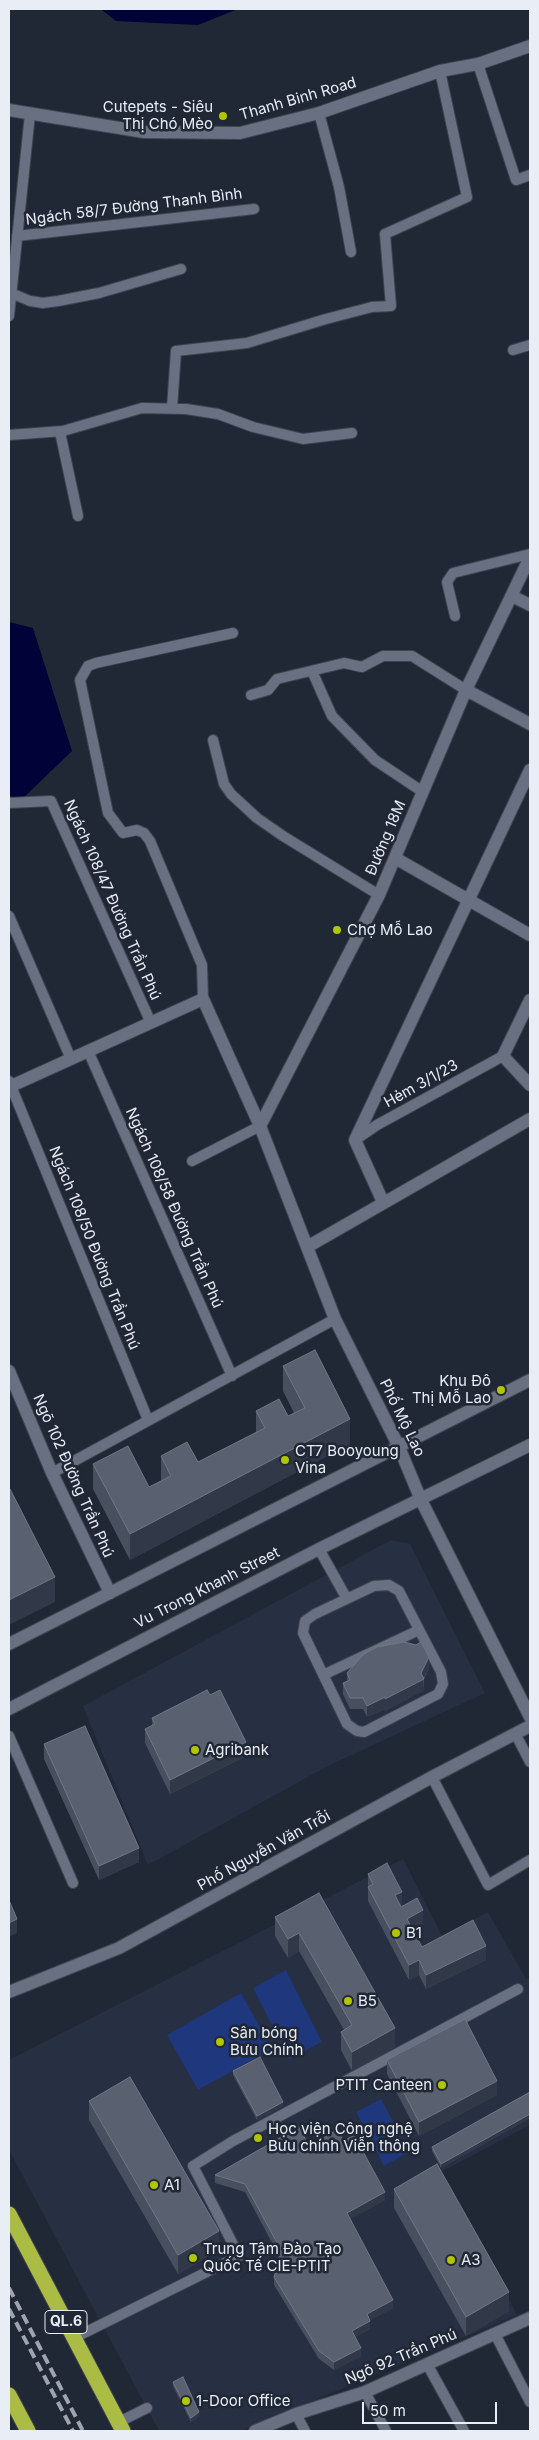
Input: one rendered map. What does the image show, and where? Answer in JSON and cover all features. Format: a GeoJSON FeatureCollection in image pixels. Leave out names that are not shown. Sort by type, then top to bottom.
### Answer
{"type":"FeatureCollection","features":[{"type":"Feature","properties":{"kind":"highway","name":"QL.6"},"geometry":{"type":"LineString","coordinates":[[9,2214],[121,2427]]}},
{"type":"Feature","properties":{"kind":"highway"},"geometry":{"type":"LineString","coordinates":[[9,2395],[28,2431]]}},
{"type":"Feature","properties":{"kind":"street","name":"Thanh Binh Road"},"geometry":{"type":"LineString","coordinates":[[9,110],[144,132],[240,133],[319,113],[440,71],[478,64],[530,46]]}},
{"type":"Feature","properties":{"kind":"street","name":"Đường 18M"},"geometry":{"type":"LineString","coordinates":[[260,1126],[379,895],[466,690],[530,556]]}},
{"type":"Feature","properties":{"kind":"street"},"geometry":{"type":"LineString","coordinates":[[512,596],[530,605]]}},
{"type":"Feature","properties":{"kind":"street"},"geometry":{"type":"LineString","coordinates":[[466,690],[530,724]]}},
{"type":"Feature","properties":{"kind":"street"},"geometry":{"type":"LineString","coordinates":[[383,1202],[355,1140],[530,770]]}},
{"type":"Feature","properties":{"kind":"street"},"geometry":{"type":"LineString","coordinates":[[395,858],[530,935]]}},
{"type":"Feature","properties":{"kind":"street"},"geometry":{"type":"LineString","coordinates":[[10,1085],[89,1053],[203,999]]}},
{"type":"Feature","properties":{"kind":"street","name":"Phố Mộ Lao"},"geometry":{"type":"LineString","coordinates":[[203,999],[260,1126],[335,1319],[399,1447],[421,1500],[530,1717]]}},
{"type":"Feature","properties":{"kind":"street"},"geometry":{"type":"LineString","coordinates":[[530,1000],[503,1056],[530,1085]]}},
{"type":"Feature","properties":{"kind":"street"},"geometry":{"type":"LineString","coordinates":[[307,1247],[530,1119]]}},
{"type":"Feature","properties":{"kind":"street","name":"Ngõ 102 Đường Trần Phú"},"geometry":{"type":"LineString","coordinates":[[9,1371],[52,1473],[110,1593]]}},
{"type":"Feature","properties":{"kind":"street"},"geometry":{"type":"LineString","coordinates":[[9,1644],[530,1380]]}},
{"type":"Feature","properties":{"kind":"street","name":"Vu Trong Khanh Street"},"geometry":{"type":"LineString","coordinates":[[9,1709],[319,1549],[530,1445]]}},
{"type":"Feature","properties":{"kind":"street","name":"Phố Nguyễn Văn Trỗi"},"geometry":{"type":"LineString","coordinates":[[9,1992],[120,1948],[432,1777],[516,1735],[530,1726]]}},
{"type":"Feature","properties":{"kind":"street","name":"Ngõ 92 Trần Phú"},"geometry":{"type":"LineString","coordinates":[[256,2431],[296,2414],[365,2392],[530,2318]]}},
{"type":"Feature","properties":{"kind":"lane"},"geometry":{"type":"LineString","coordinates":[[478,64],[516,180],[530,175]]}},
{"type":"Feature","properties":{"kind":"lane"},"geometry":{"type":"LineString","coordinates":[[172,408],[176,351],[247,343],[326,319],[372,308],[391,306],[384,234],[467,198],[440,71]]}},
{"type":"Feature","properties":{"kind":"lane"},"geometry":{"type":"LineString","coordinates":[[319,113],[339,187],[351,252]]}},
{"type":"Feature","properties":{"kind":"lane"},"geometry":{"type":"LineString","coordinates":[[9,316],[30,114]]}},
{"type":"Feature","properties":{"kind":"lane","name":"Ngách 58/7 Đường Thanh Bình"},"geometry":{"type":"LineString","coordinates":[[17,236],[254,209]]}},
{"type":"Feature","properties":{"kind":"lane"},"geometry":{"type":"LineString","coordinates":[[11,293],[30,301],[58,301],[99,293],[181,269]]}},
{"type":"Feature","properties":{"kind":"lane"},"geometry":{"type":"LineString","coordinates":[[513,350],[530,345]]}},
{"type":"Feature","properties":{"kind":"lane"},"geometry":{"type":"LineString","coordinates":[[9,435],[60,432],[142,408],[172,408],[218,414],[267,431],[303,440],[352,433]]}},
{"type":"Feature","properties":{"kind":"lane"},"geometry":{"type":"LineString","coordinates":[[60,432],[78,516]]}},
{"type":"Feature","properties":{"kind":"lane"},"geometry":{"type":"LineString","coordinates":[[456,616],[447,582],[453,573],[530,556]]}},
{"type":"Feature","properties":{"kind":"lane"},"geometry":{"type":"LineString","coordinates":[[203,999],[202,965],[150,841],[144,832],[137,830],[123,833],[108,813],[80,680],[88,666],[96,663],[233,633]]}},
{"type":"Feature","properties":{"kind":"lane"},"geometry":{"type":"LineString","coordinates":[[251,696],[268,690],[277,679],[344,663],[362,667],[383,656],[412,656],[466,690]]}},
{"type":"Feature","properties":{"kind":"lane"},"geometry":{"type":"LineString","coordinates":[[312,671],[332,716],[375,760],[423,792]]}},
{"type":"Feature","properties":{"kind":"lane"},"geometry":{"type":"LineString","coordinates":[[213,740],[224,784],[231,794],[257,818],[283,836],[379,895]]}},
{"type":"Feature","properties":{"kind":"lane","name":"Ngách 108/47 Đường Trần Phú"},"geometry":{"type":"LineString","coordinates":[[9,802],[51,801],[151,1023]]}},
{"type":"Feature","properties":{"kind":"lane"},"geometry":{"type":"LineString","coordinates":[[9,916],[71,1059]]}},
{"type":"Feature","properties":{"kind":"lane","name":"Ngách 108/58 Đường Trần Phú"},"geometry":{"type":"LineString","coordinates":[[89,1053],[232,1376]]}},
{"type":"Feature","properties":{"kind":"lane","name":"Hẻm 3/1/23"},"geometry":{"type":"LineString","coordinates":[[355,1140],[377,1125],[503,1056]]}},
{"type":"Feature","properties":{"kind":"lane","name":"Ngách 108/50 Đường Trần Phú"},"geometry":{"type":"LineString","coordinates":[[10,1085],[148,1420]]}},
{"type":"Feature","properties":{"kind":"lane"},"geometry":{"type":"LineString","coordinates":[[192,1161],[260,1126]]}},
{"type":"Feature","properties":{"kind":"lane"},"geometry":{"type":"LineString","coordinates":[[52,1473],[335,1319]]}},
{"type":"Feature","properties":{"kind":"lane"},"geometry":{"type":"LineString","coordinates":[[319,1549],[347,1599]]}},
{"type":"Feature","properties":{"kind":"lane"},"geometry":{"type":"LineString","coordinates":[[389,1585],[398,1591],[441,1672],[443,1684],[438,1694],[364,1732],[357,1731],[347,1724],[302,1633],[305,1621],[315,1614],[347,1599],[374,1586],[389,1585]]}},
{"type":"Feature","properties":{"kind":"lane"},"geometry":{"type":"LineString","coordinates":[[323,1675],[419,1630]]}},
{"type":"Feature","properties":{"kind":"lane"},"geometry":{"type":"LineString","coordinates":[[516,1735],[530,1762]]}},
{"type":"Feature","properties":{"kind":"lane"},"geometry":{"type":"LineString","coordinates":[[9,1736],[73,1883]]}},
{"type":"Feature","properties":{"kind":"lane"},"geometry":{"type":"LineString","coordinates":[[432,1777],[488,1885],[530,1860]]}},
{"type":"Feature","properties":{"kind":"lane"},"geometry":{"type":"LineString","coordinates":[[74,2338],[239,2256],[193,2166],[233,2141],[518,1989]]}},
{"type":"Feature","properties":{"kind":"lane"},"geometry":{"type":"LineString","coordinates":[[495,2334],[530,2402]]}},
{"type":"Feature","properties":{"kind":"lane"},"geometry":{"type":"LineString","coordinates":[[427,2364],[464,2431]]}},
{"type":"Feature","properties":{"kind":"lane"},"geometry":{"type":"LineString","coordinates":[[365,2392],[386,2431]]}},
{"type":"Feature","properties":{"kind":"lane"},"geometry":{"type":"LineString","coordinates":[[121,2427],[146,2408]]}},
{"type":"Feature","properties":{"kind":"lane"},"geometry":{"type":"LineString","coordinates":[[296,2414],[305,2431]]}},
{"type":"Feature","properties":{"kind":"shaded area"},"geometry":{"type":"Polygon","coordinates":[[[101,9],[238,9],[198,25],[116,21],[101,9]]]}},
{"type":"Feature","properties":{"kind":"shaded area"},"geometry":{"type":"Polygon","coordinates":[[[9,622],[33,628],[72,751],[20,801],[9,795],[9,622]]]}},
{"type":"Feature","properties":{"kind":"shaded area"},"geometry":{"type":"Polygon","coordinates":[[[391,1540],[410,1544],[485,1693],[326,1767],[148,1865],[83,1706],[391,1540]]]}},
{"type":"Feature","properties":{"kind":"shaded area","name":"Học viện Công nghệ Bưu chính Viễn thông"},"geometry":{"type":"Polygon","coordinates":[[[403,1859],[442,1936],[488,1912],[526,1979],[530,1977],[530,2125],[441,2172],[517,2315],[241,2431],[159,2431],[9,2150],[9,2060],[403,1859]]]}},
{"type":"Feature","properties":{"kind":"shaded area"},"geometry":{"type":"Polygon","coordinates":[[[286,1970],[322,2042],[289,2059],[253,1988],[286,1970]]]}},
{"type":"Feature","properties":{"kind":"shaded area","name":"Sân bóng Bưu Chính"},"geometry":{"type":"Polygon","coordinates":[[[241,1993],[272,2049],[198,2090],[167,2035],[241,1993]]]}},
{"type":"Feature","properties":{"kind":"shaded area"},"geometry":{"type":"Polygon","coordinates":[[[381,2099],[409,2152],[384,2166],[356,2112],[381,2099]]]}},
{"type":"Feature","properties":{"kind":"building"},"geometry":{"type":"Polygon","coordinates":[[[315,1350],[350,1419],[130,1534],[93,1464],[128,1446],[149,1487],[171,1476],[161,1456],[187,1442],[198,1462],[265,1428],[256,1411],[279,1399],[288,1416],[305,1408],[283,1366],[315,1350]]]}},
{"type":"Feature","properties":{"kind":"building"},"geometry":{"type":"Polygon","coordinates":[[[9,1489],[55,1577],[9,1600],[9,1489]]]}},
{"type":"Feature","properties":{"kind":"building"},"geometry":{"type":"Polygon","coordinates":[[[404,1642],[416,1645],[421,1642],[429,1657],[421,1673],[424,1679],[367,1706],[363,1698],[350,1698],[343,1683],[350,1680],[347,1673],[364,1654],[377,1647],[404,1642]]]}},
{"type":"Feature","properties":{"kind":"building","name":"Agribank"},"geometry":{"type":"Polygon","coordinates":[[[207,1690],[210,1695],[220,1690],[246,1742],[170,1780],[145,1729],[155,1724],[152,1718],[207,1690]]]}},
{"type":"Feature","properties":{"kind":"building"},"geometry":{"type":"Polygon","coordinates":[[[85,1726],[139,1848],[99,1866],[44,1744],[85,1726]]]}},
{"type":"Feature","properties":{"kind":"building"},"geometry":{"type":"Polygon","coordinates":[[[387,1863],[402,1892],[395,1895],[401,1907],[417,1898],[423,1910],[407,1919],[422,1947],[473,1920],[486,1946],[426,1975],[419,1960],[409,1965],[368,1887],[373,1884],[368,1874],[387,1863]]]}},
{"type":"Feature","properties":{"kind":"building","name":"B5"},"geometry":{"type":"Polygon","coordinates":[[[319,1893],[395,2028],[352,2052],[341,2032],[352,2025],[299,1933],[288,1939],[275,1917],[319,1893]]]}},
{"type":"Feature","properties":{"kind":"building"},"geometry":{"type":"Polygon","coordinates":[[[9,1900],[17,1919],[9,1923],[9,1900]]]}},
{"type":"Feature","properties":{"kind":"building","name":"PTIT Canteen"},"geometry":{"type":"Polygon","coordinates":[[[465,2019],[497,2081],[419,2122],[387,2060],[465,2019]]]}},
{"type":"Feature","properties":{"kind":"building"},"geometry":{"type":"Polygon","coordinates":[[[260,2057],[283,2102],[257,2116],[233,2071],[260,2057]]]}},
{"type":"Feature","properties":{"kind":"building","name":"A1"},"geometry":{"type":"Polygon","coordinates":[[[130,2077],[219,2231],[178,2255],[89,2101],[130,2077]]]}},
{"type":"Feature","properties":{"kind":"building"},"geometry":{"type":"Polygon","coordinates":[[[530,2092],[530,2114],[441,2164],[432,2147],[530,2092]]]}},
{"type":"Feature","properties":{"kind":"building"},"geometry":{"type":"Polygon","coordinates":[[[299,2127],[309,2146],[337,2130],[344,2141],[354,2135],[385,2192],[347,2213],[393,2300],[367,2314],[370,2321],[352,2331],[361,2348],[334,2362],[319,2351],[274,2277],[281,2250],[245,2184],[215,2175],[299,2127]]]}},
{"type":"Feature","properties":{"kind":"building","name":"A3"},"geometry":{"type":"Polygon","coordinates":[[[437,2164],[509,2292],[466,2317],[394,2189],[437,2164]]]}},
{"type":"Feature","properties":{"kind":"building","name":"1-Door Office"},"geometry":{"type":"Polygon","coordinates":[[[183,2377],[199,2412],[191,2418],[173,2382],[183,2377]]]}},
{"type":"Feature","properties":{"kind":"railway"},"geometry":{"type":"LineString","coordinates":[[9,2288],[83,2431]]}},
{"type":"Feature","properties":{"kind":"railway"},"geometry":{"type":"LineString","coordinates":[[9,2309],[73,2431]]}},
{"type":"Feature","properties":{"kind":"place","name":"Cutepets - Siêu Thị Chó Mèo"},"geometry":{"type":"Point","coordinates":[223,116]}},
{"type":"Feature","properties":{"kind":"place","name":"Chợ Mỗ Lao"},"geometry":{"type":"Point","coordinates":[337,930]}},
{"type":"Feature","properties":{"kind":"place","name":"Khu Đô Thị Mỗ Lao"},"geometry":{"type":"Point","coordinates":[501,1390]}},
{"type":"Feature","properties":{"kind":"place","name":"CT7 Booyoung Vina"},"geometry":{"type":"Point","coordinates":[285,1460]}},
{"type":"Feature","properties":{"kind":"place","name":"Agribank"},"geometry":{"type":"Point","coordinates":[195,1750]}},
{"type":"Feature","properties":{"kind":"place","name":"B1"},"geometry":{"type":"Point","coordinates":[396,1933]}},
{"type":"Feature","properties":{"kind":"place","name":"B5"},"geometry":{"type":"Point","coordinates":[348,2001]}},
{"type":"Feature","properties":{"kind":"place","name":"Sân bóng Bưu Chính"},"geometry":{"type":"Point","coordinates":[220,2042]}},
{"type":"Feature","properties":{"kind":"place","name":"PTIT Canteen"},"geometry":{"type":"Point","coordinates":[442,2085]}},
{"type":"Feature","properties":{"kind":"place","name":"Học viện Công nghệ Bưu chính Viễn thông"},"geometry":{"type":"Point","coordinates":[258,2138]}},
{"type":"Feature","properties":{"kind":"place","name":"A1"},"geometry":{"type":"Point","coordinates":[154,2185]}},
{"type":"Feature","properties":{"kind":"place","name":"Trung Tâm Đào Tạo Quốc Tế CIE-PTIT"},"geometry":{"type":"Point","coordinates":[193,2258]}},
{"type":"Feature","properties":{"kind":"place","name":"A3"},"geometry":{"type":"Point","coordinates":[451,2260]}},
{"type":"Feature","properties":{"kind":"place","name":"1-Door Office"},"geometry":{"type":"Point","coordinates":[186,2401]}}]}
